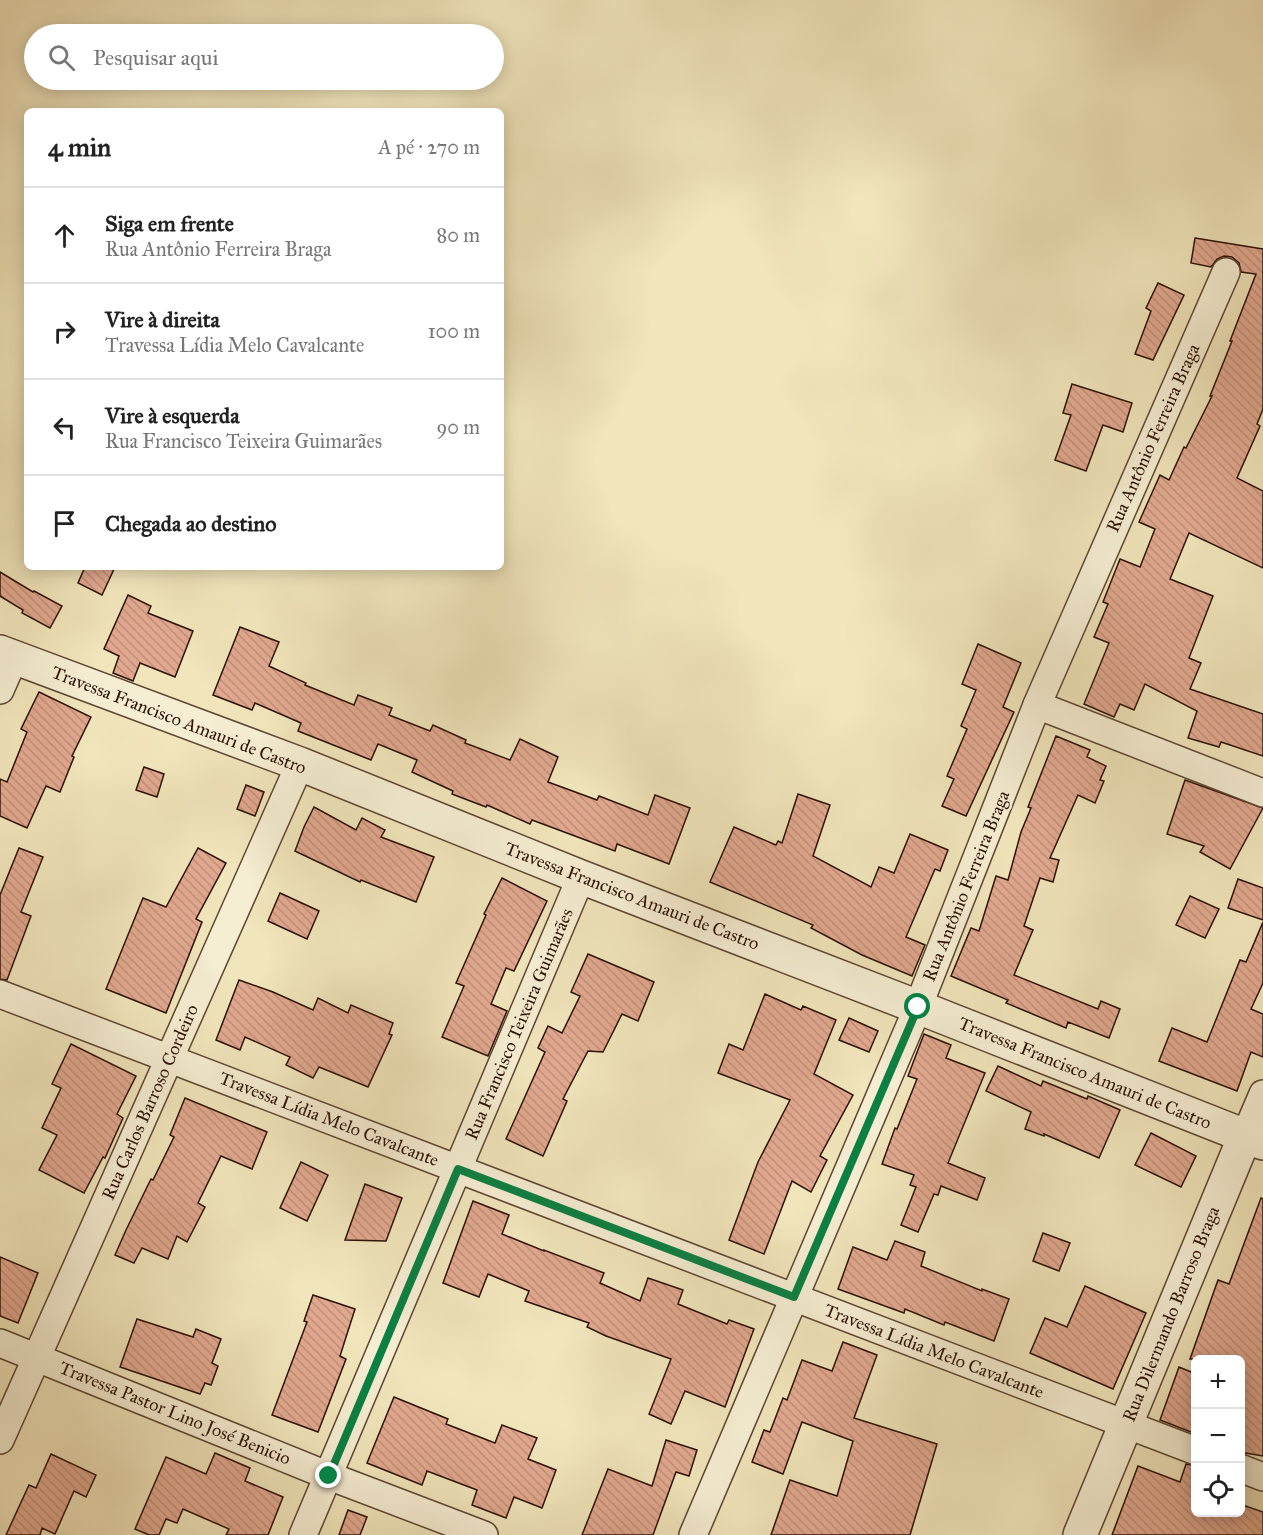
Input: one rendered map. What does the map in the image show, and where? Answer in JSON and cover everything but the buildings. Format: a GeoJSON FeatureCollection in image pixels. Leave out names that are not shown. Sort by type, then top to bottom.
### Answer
{"type":"FeatureCollection","features":[{"type":"Feature","properties":{"kind":"street","name":"Rua Antônio Ferreira Braga"},"geometry":{"type":"LineString","coordinates":[[693,1535],[918,1007],[1037,705],[1226,272]]}},
{"type":"Feature","properties":{"kind":"street"},"geometry":{"type":"LineString","coordinates":[[0,690],[7,655]]}},
{"type":"Feature","properties":{"kind":"street","name":"Travessa Francisco Amauri de Castro"},"geometry":{"type":"LineString","coordinates":[[7,655],[300,764],[581,877],[1254,1139]]}},
{"type":"Feature","properties":{"kind":"street"},"geometry":{"type":"LineString","coordinates":[[1037,705],[1263,793]]}},
{"type":"Feature","properties":{"kind":"street","name":"Rua Carlos Barroso Cordeiro"},"geometry":{"type":"LineString","coordinates":[[0,1440],[300,764]]}},
{"type":"Feature","properties":{"kind":"street","name":"Rua Francisco Teixeira Guimarães"},"geometry":{"type":"LineString","coordinates":[[303,1535],[581,877]]}},
{"type":"Feature","properties":{"kind":"street","name":"Travessa Lídia Melo Cavalcante"},"geometry":{"type":"LineString","coordinates":[[0,994],[1191,1449]]}},
{"type":"Feature","properties":{"kind":"street","name":"Rua Dilermando Barroso Braga"},"geometry":{"type":"LineString","coordinates":[[1080,1535],[1126,1424],[1254,1139],[1263,1094]]}},
{"type":"Feature","properties":{"kind":"street","name":"Travessa Pastor Lino José Benicio"},"geometry":{"type":"LineString","coordinates":[[0,1343],[329,1476],[484,1535]]}},
{"type":"Feature","properties":{"kind":"street"},"geometry":{"type":"LineString","coordinates":[[1245,1470],[1263,1477]]}},
{"type":"Feature","properties":{"kind":"route"},"geometry":{"type":"LineString","coordinates":[[329,1476],[458,1169],[794,1297],[918,1007]]}}]}
